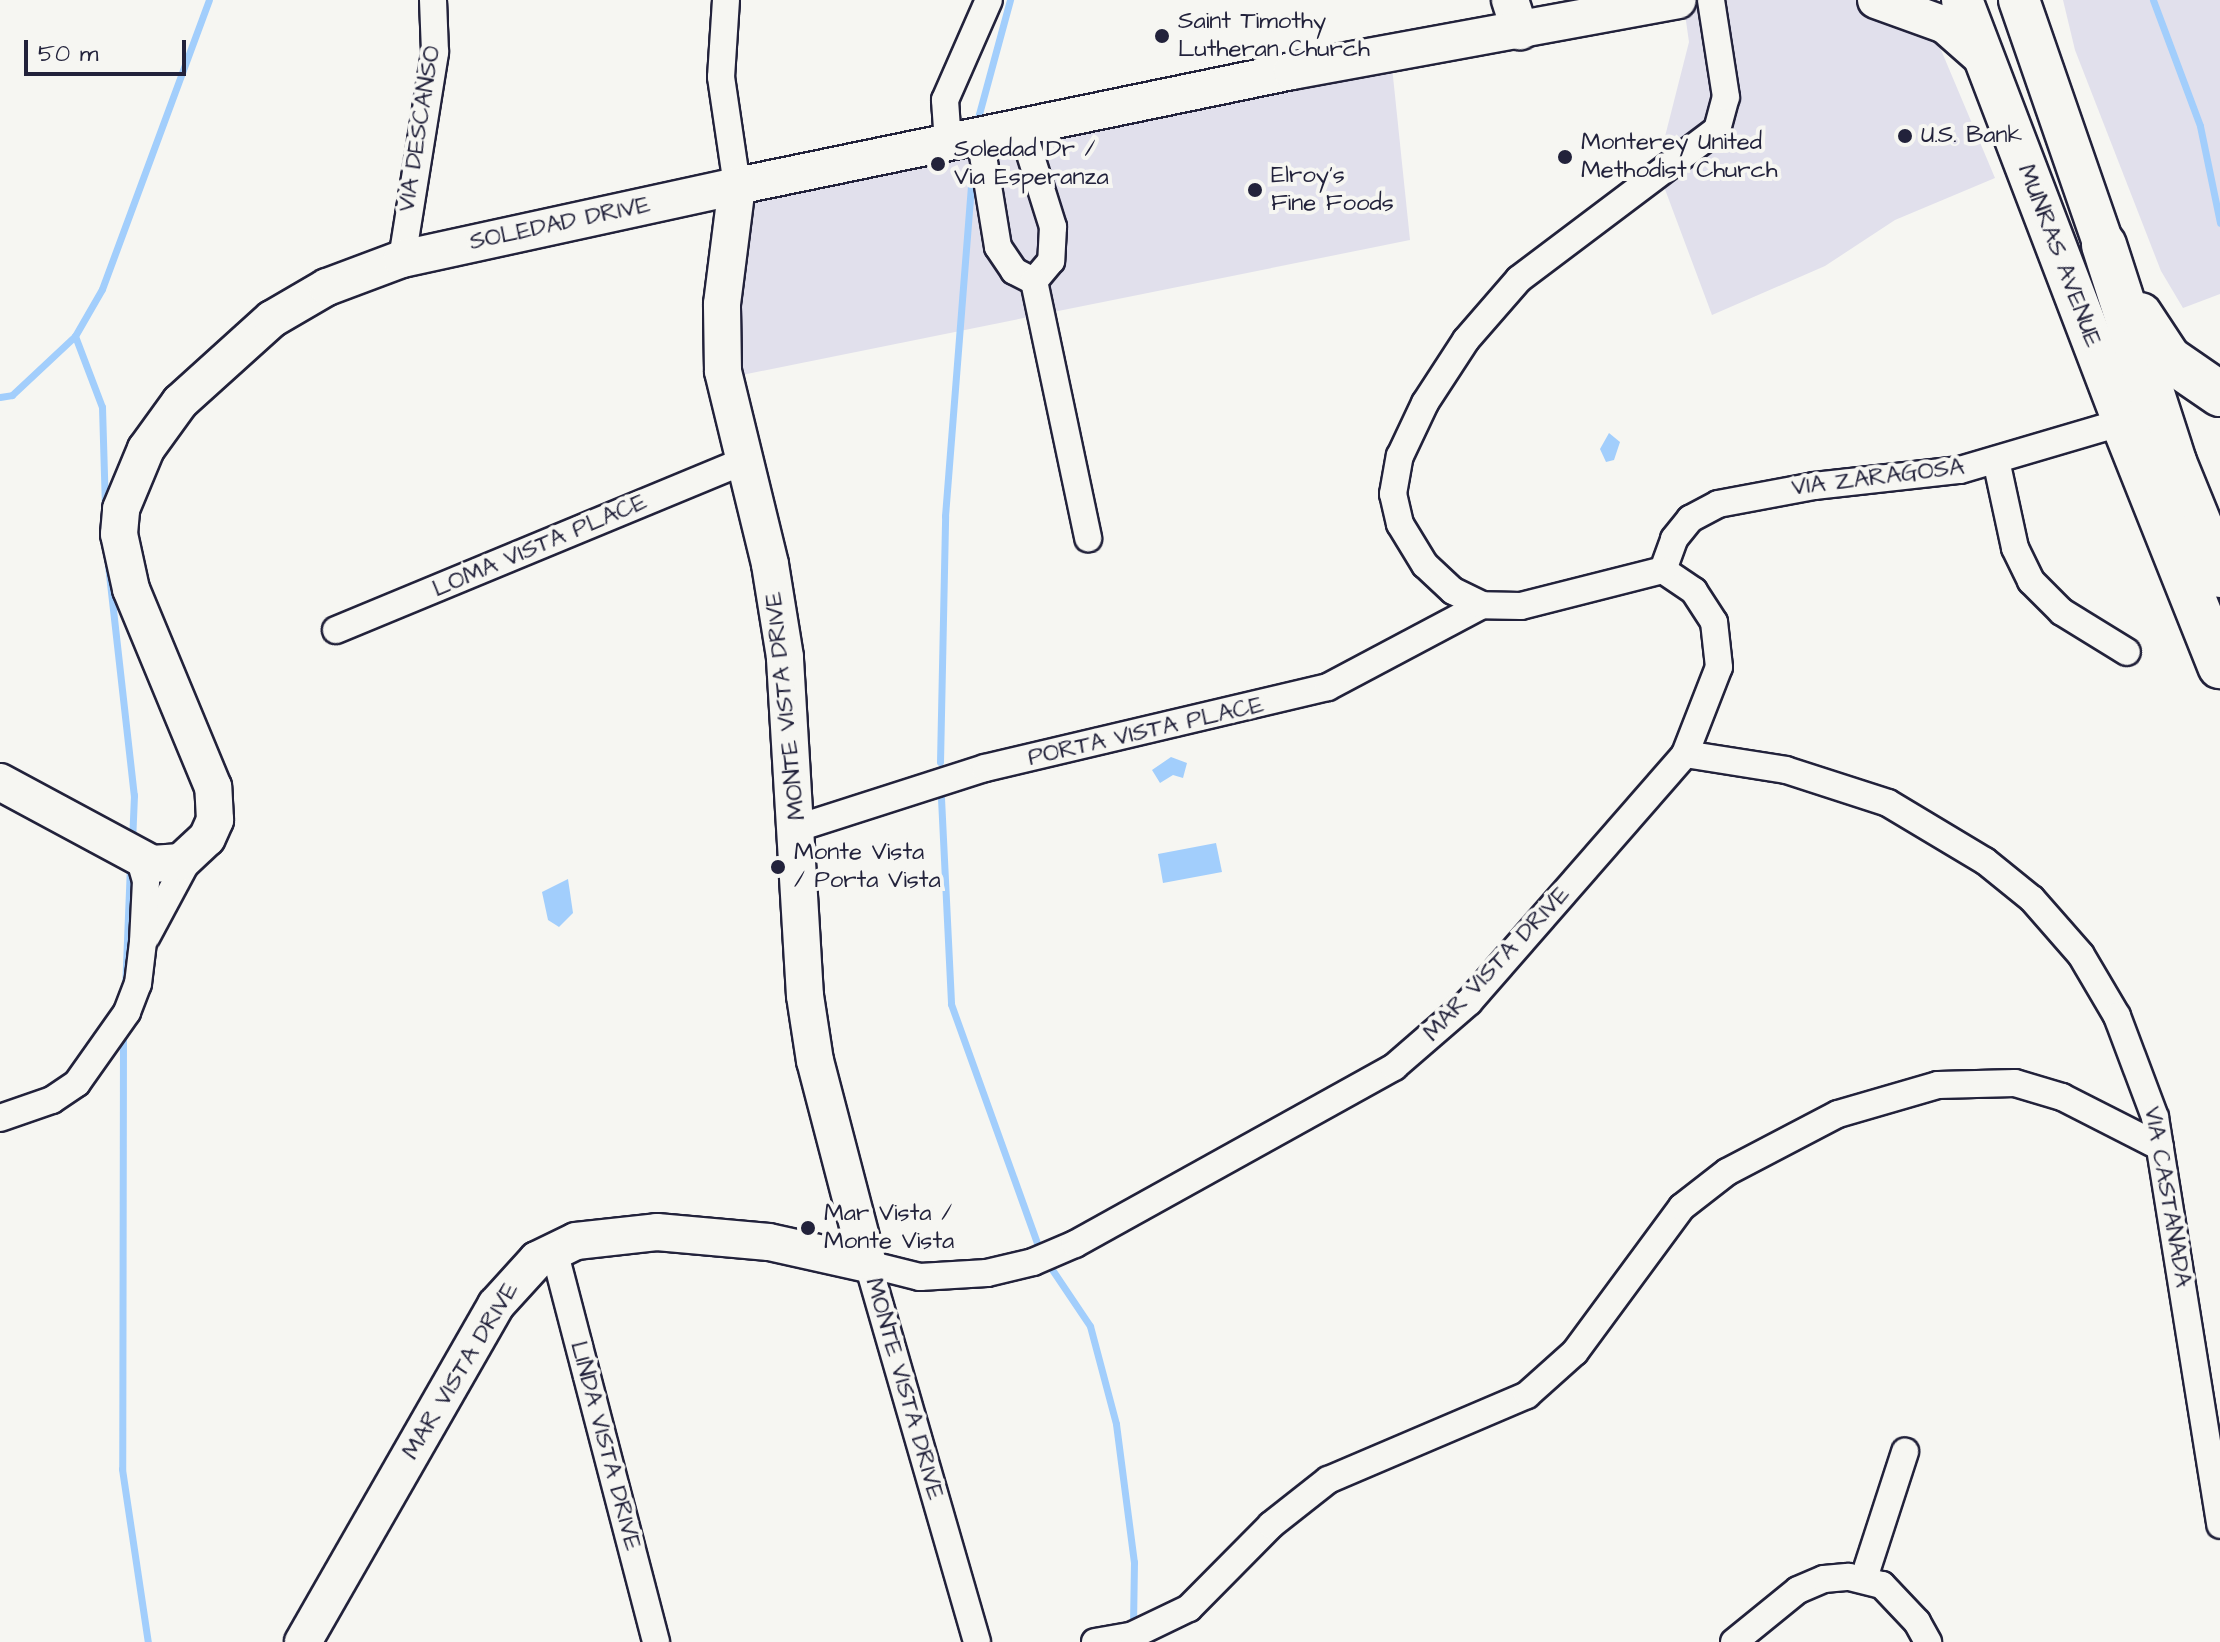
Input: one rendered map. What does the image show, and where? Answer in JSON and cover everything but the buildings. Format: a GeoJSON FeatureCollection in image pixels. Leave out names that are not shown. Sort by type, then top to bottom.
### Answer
{"type":"FeatureCollection","features":[{"type":"Feature","properties":{"kind":"highway"},"geometry":{"type":"LineString","coordinates":[[2104,245],[2160,348],[2192,378],[2220,394]]}},
{"type":"Feature","properties":{"kind":"highway"},"geometry":{"type":"LineString","coordinates":[[2104,245],[2170,451],[2220,575]]}},
{"type":"Feature","properties":{"kind":"highway"},"geometry":{"type":"LineString","coordinates":[[2123,422],[2220,666]]}},
{"type":"Feature","properties":{"kind":"main road","name":"MUNRAS AVENUE"},"geometry":{"type":"LineString","coordinates":[[1962,0],[2123,422]]}},
{"type":"Feature","properties":{"kind":"main road","name":"MUNRAS AVENUE"},"geometry":{"type":"LineString","coordinates":[[2019,0],[2104,245]]}},
{"type":"Feature","properties":{"kind":"street","name":"VIA DESCANSO"},"geometry":{"type":"LineString","coordinates":[[402,259],[435,52],[433,0]]}},
{"type":"Feature","properties":{"kind":"street"},"geometry":{"type":"LineString","coordinates":[[726,0],[721,77],[737,186]]}},
{"type":"Feature","properties":{"kind":"street"},"geometry":{"type":"LineString","coordinates":[[989,0],[945,100],[990,205],[993,231],[1004,260],[1034,281],[1088,538]]}},
{"type":"Feature","properties":{"kind":"street","name":"SOLEDAD DRIVE"},"geometry":{"type":"LineString","coordinates":[[191,854],[207,838],[216,804],[128,579],[119,534],[132,478],[180,402],[236,347],[293,305],[402,259],[1292,71],[1515,16],[1678,0]]}},
{"type":"Feature","properties":{"kind":"street"},"geometry":{"type":"LineString","coordinates":[[1663,570],[1521,606],[1482,605],[1437,578],[1407,537],[1393,494],[1400,456],[1425,403],[1466,340],[1519,279],[1717,130],[1726,97],[1711,0]]}},
{"type":"Feature","properties":{"kind":"street"},"geometry":{"type":"LineString","coordinates":[[1876,0],[1945,25],[1988,64]]}},
{"type":"Feature","properties":{"kind":"street"},"geometry":{"type":"LineString","coordinates":[[1022,128],[1041,194],[1050,211],[1053,245],[1046,273],[1034,281]]}},
{"type":"Feature","properties":{"kind":"street"},"geometry":{"type":"LineString","coordinates":[[990,205],[1012,183],[1032,185],[1041,194]]}},
{"type":"Feature","properties":{"kind":"street","name":"MONTE VISTA DRIVE"},"geometry":{"type":"LineString","coordinates":[[737,186],[721,337],[726,390],[778,607],[798,828],[805,996],[815,1061],[868,1264],[977,1642]]}},
{"type":"Feature","properties":{"kind":"street","name":"VIA ZARAGOSA"},"geometry":{"type":"LineString","coordinates":[[1663,570],[1674,539],[1690,519],[1718,504],[1814,486],[1960,470],[2123,422]]}},
{"type":"Feature","properties":{"kind":"street"},"geometry":{"type":"LineString","coordinates":[[1996,460],[2015,548],[2031,581],[2062,612],[2127,652]]}},
{"type":"Feature","properties":{"kind":"street","name":"LOMA VISTA PLACE"},"geometry":{"type":"LineString","coordinates":[[336,630],[744,461]]}},
{"type":"Feature","properties":{"kind":"street","name":"MAR VISTA DRIVE"},"geometry":{"type":"LineString","coordinates":[[303,1642],[496,1305],[519,1276],[554,1250],[608,1235],[709,1234],[868,1264],[893,1275],[920,1277],[987,1273],[1033,1262],[1088,1237],[1394,1067],[1469,1002],[1685,754],[1714,690],[1719,641],[1700,598],[1679,577],[1663,570]]}},
{"type":"Feature","properties":{"kind":"street","name":"PORTA VISTA PLACE"},"geometry":{"type":"LineString","coordinates":[[798,828],[972,772],[1328,687],[1482,605]]}},
{"type":"Feature","properties":{"kind":"street","name":"VIA CASTANADA"},"geometry":{"type":"LineString","coordinates":[[1685,754],[1786,770],[1888,803],[1985,861],[2032,899],[2081,955],[2117,1016],[2149,1095],[2220,1525]]}},
{"type":"Feature","properties":{"kind":"street"},"geometry":{"type":"LineString","coordinates":[[0,782],[140,860],[166,866],[191,854]]}},
{"type":"Feature","properties":{"kind":"street"},"geometry":{"type":"LineString","coordinates":[[143,942],[191,854]]}},
{"type":"Feature","properties":{"kind":"street"},"geometry":{"type":"LineString","coordinates":[[0,1118],[52,1100],[77,1083],[99,1056],[134,998],[143,942],[146,881],[140,860]]}},
{"type":"Feature","properties":{"kind":"street"},"geometry":{"type":"LineString","coordinates":[[1095,1642],[1133,1635],[1189,1608],[1271,1525],[1328,1480],[1527,1395],[1575,1352],[1682,1207],[1727,1172],[1838,1114],[1938,1085],[2015,1083],[2062,1097],[2160,1147]]}},
{"type":"Feature","properties":{"kind":"street","name":"LINDA VISTA DRIVE"},"geometry":{"type":"LineString","coordinates":[[554,1250],[656,1642]]}},
{"type":"Feature","properties":{"kind":"street"},"geometry":{"type":"LineString","coordinates":[[1864,1578],[1905,1452]]}},
{"type":"Feature","properties":{"kind":"street"},"geometry":{"type":"LineString","coordinates":[[1734,1642],[1798,1590],[1824,1579],[1864,1578],[1882,1585],[1900,1601],[1928,1642]]}},
{"type":"Feature","properties":{"kind":"shaded area"},"geometry":{"type":"Polygon","coordinates":[[[1683,0],[1920,0],[1995,178],[1895,220],[1825,266],[1712,315],[1657,168],[1689,42],[1683,0]]]}},
{"type":"Feature","properties":{"kind":"shaded area"},"geometry":{"type":"Polygon","coordinates":[[[2063,0],[2220,0],[2220,294],[2183,308],[2161,271],[2075,50],[2063,0]]]}},
{"type":"Feature","properties":{"kind":"shaded area"},"geometry":{"type":"Polygon","coordinates":[[[1392,67],[1410,240],[737,376],[733,337],[751,175],[1392,67]]]}},
{"type":"Feature","properties":{"kind":"water"},"geometry":{"type":"Polygon","coordinates":[[[1609,433],[1620,442],[1614,460],[1606,462],[1600,449],[1609,433]]]}},
{"type":"Feature","properties":{"kind":"water"},"geometry":{"type":"Polygon","coordinates":[[[1171,757],[1187,763],[1183,778],[1173,775],[1160,783],[1152,770],[1171,757]]]}},
{"type":"Feature","properties":{"kind":"water"},"geometry":{"type":"Polygon","coordinates":[[[1216,843],[1222,872],[1163,883],[1158,854],[1216,843]]]}},
{"type":"Feature","properties":{"kind":"water"},"geometry":{"type":"Polygon","coordinates":[[[568,879],[573,913],[559,927],[548,920],[542,892],[568,879]]]}},
{"type":"Feature","properties":{"kind":"waterway"},"geometry":{"type":"LineString","coordinates":[[0,397],[12,395],[75,336],[102,289],[209,0]]}},
{"type":"Feature","properties":{"kind":"waterway"},"geometry":{"type":"LineString","coordinates":[[976,125],[1010,0]]}},
{"type":"Feature","properties":{"kind":"waterway"},"geometry":{"type":"LineString","coordinates":[[2153,0],[2200,126],[2220,223]]}},
{"type":"Feature","properties":{"kind":"waterway"},"geometry":{"type":"LineString","coordinates":[[940,762],[945,516],[973,161]]}},
{"type":"Feature","properties":{"kind":"waterway"},"geometry":{"type":"LineString","coordinates":[[75,336],[102,407],[105,508]]}},
{"type":"Feature","properties":{"kind":"waterway"},"geometry":{"type":"LineString","coordinates":[[107,556],[134,795],[132,842]]}},
{"type":"Feature","properties":{"kind":"waterway"},"geometry":{"type":"LineString","coordinates":[[941,798],[951,1004],[1040,1251]]}},
{"type":"Feature","properties":{"kind":"waterway"},"geometry":{"type":"LineString","coordinates":[[125,990],[130,867]]}},
{"type":"Feature","properties":{"kind":"waterway"},"geometry":{"type":"LineString","coordinates":[[123,1034],[122,1469],[148,1642]]}},
{"type":"Feature","properties":{"kind":"waterway"},"geometry":{"type":"LineString","coordinates":[[1047,1262],[1090,1326],[1116,1424],[1134,1562],[1133,1628]]}},
{"type":"Feature","properties":{"kind":"place","name":"Saint Timothy Lutheran Church"},"geometry":{"type":"Point","coordinates":[1162,36]}},
{"type":"Feature","properties":{"kind":"place","name":"U.S. Bank"},"geometry":{"type":"Point","coordinates":[1905,136]}},
{"type":"Feature","properties":{"kind":"place","name":"Monterey United Methodist Church"},"geometry":{"type":"Point","coordinates":[1565,157]}},
{"type":"Feature","properties":{"kind":"place","name":"Soledad Dr / Via Esperanza"},"geometry":{"type":"Point","coordinates":[938,164]}},
{"type":"Feature","properties":{"kind":"place","name":"Elroy’s Fine Foods"},"geometry":{"type":"Point","coordinates":[1255,190]}},
{"type":"Feature","properties":{"kind":"place","name":"Monte Vista / Porta Vista"},"geometry":{"type":"Point","coordinates":[778,867]}},
{"type":"Feature","properties":{"kind":"place","name":"Mar Vista / Monte Vista"},"geometry":{"type":"Point","coordinates":[808,1228]}}]}
